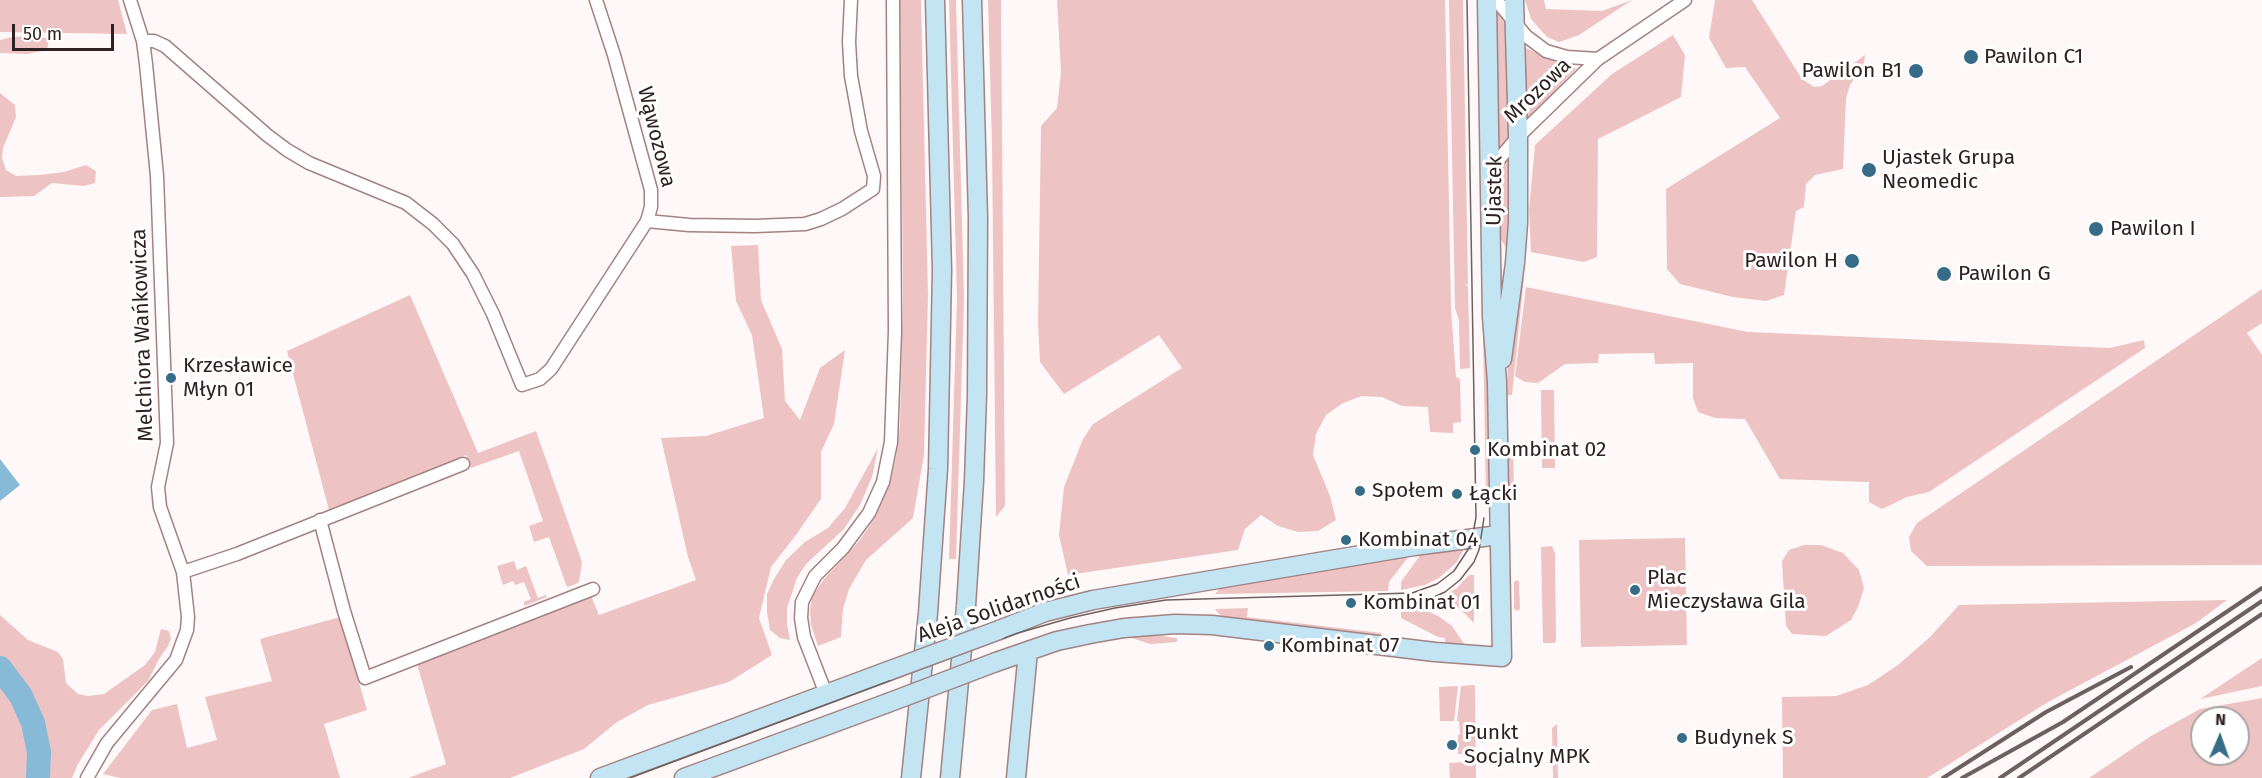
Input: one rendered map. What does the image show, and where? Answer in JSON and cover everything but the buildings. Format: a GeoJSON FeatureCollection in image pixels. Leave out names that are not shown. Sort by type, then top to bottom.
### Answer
{"type":"FeatureCollection","features":[{"type":"Feature","properties":{"kind":"street","name":"Melchiora Wańkowicza"},"geometry":{"type":"LineString","coordinates":[[87,778],[106,743],[176,660],[187,630],[188,617],[183,572],[160,507],[158,487],[166,443],[160,243],[153,125],[142,41],[130,0]]}},
{"type":"Feature","properties":{"kind":"street","name":"Wąwozowa"},"geometry":{"type":"LineString","coordinates":[[142,41],[154,41],[165,46],[287,150],[309,163],[406,203],[433,224],[453,244],[473,274],[493,314],[522,385],[540,379],[551,369],[647,221],[651,207],[651,190],[614,55],[596,0]]}},
{"type":"Feature","properties":{"kind":"street"},"geometry":{"type":"LineString","coordinates":[[647,221],[689,225],[806,224],[842,209],[873,189],[874,176],[861,131],[850,64],[851,0]]}},
{"type":"Feature","properties":{"kind":"street"},"geometry":{"type":"LineString","coordinates":[[826,694],[804,637],[801,618],[802,602],[815,576],[843,548],[869,513],[883,482],[891,442],[895,332],[893,0]]}},
{"type":"Feature","properties":{"kind":"street"},"geometry":{"type":"LineString","coordinates":[[911,778],[930,593],[938,469],[942,270],[935,0]]}},
{"type":"Feature","properties":{"kind":"street"},"geometry":{"type":"LineString","coordinates":[[950,778],[966,606],[976,427],[978,230],[972,0]]}},
{"type":"Feature","properties":{"kind":"street","name":"Ujastek"},"geometry":{"type":"LineString","coordinates":[[1028,651],[1090,634],[1124,628],[1175,624],[1212,625],[1435,652],[1502,657],[1486,0]]}},
{"type":"Feature","properties":{"kind":"street","name":"Mrozowa"},"geometry":{"type":"LineString","coordinates":[[1496,0],[1515,24],[1540,47],[1567,57],[1598,59]]}},
{"type":"Feature","properties":{"kind":"street","name":"Ujastek"},"geometry":{"type":"LineString","coordinates":[[1497,382],[1515,263],[1518,213],[1514,0]]}},
{"type":"Feature","properties":{"kind":"street","name":"Mrozowa"},"geometry":{"type":"LineString","coordinates":[[1490,182],[1499,159],[1518,137],[1598,59],[1685,0]]}},
{"type":"Feature","properties":{"kind":"street"},"geometry":{"type":"LineString","coordinates":[[183,572],[237,554],[463,464]]}},
{"type":"Feature","properties":{"kind":"street"},"geometry":{"type":"LineString","coordinates":[[320,520],[344,611],[365,678],[593,589]]}},
{"type":"Feature","properties":{"kind":"street","name":"Aleja Solidarności"},"geometry":{"type":"LineString","coordinates":[[600,778],[1046,612],[1093,600],[1414,546],[1500,535]]}},
{"type":"Feature","properties":{"kind":"street"},"geometry":{"type":"LineString","coordinates":[[684,778],[1028,651],[1016,778]]}},
{"type":"Feature","properties":{"kind":"shaded area"},"geometry":{"type":"Polygon","coordinates":[[[0,0],[118,0],[127,34],[0,32],[0,0]]]}},
{"type":"Feature","properties":{"kind":"shaded area"},"geometry":{"type":"Polygon","coordinates":[[[900,0],[921,0],[928,295],[924,455],[913,518],[866,560],[849,589],[843,609],[841,637],[818,646],[811,625],[812,596],[825,578],[860,540],[874,519],[890,483],[896,457],[900,424],[903,296],[900,0]]]}},
{"type":"Feature","properties":{"kind":"shaded area"},"geometry":{"type":"Polygon","coordinates":[[[949,0],[956,0],[964,298],[956,559],[949,559],[957,298],[949,0]]]}},
{"type":"Feature","properties":{"kind":"shaded area"},"geometry":{"type":"Polygon","coordinates":[[[988,0],[1001,0],[1005,506],[996,517],[992,145],[988,0]]]}},
{"type":"Feature","properties":{"kind":"shaded area"},"geometry":{"type":"Polygon","coordinates":[[[1057,0],[1445,0],[1451,309],[1456,377],[1460,379],[1461,422],[1453,423],[1453,433],[1430,432],[1428,407],[1402,406],[1382,397],[1362,396],[1343,403],[1326,415],[1316,434],[1313,455],[1330,496],[1336,520],[1318,531],[1298,532],[1278,526],[1261,515],[1245,529],[1238,550],[1068,575],[1059,535],[1064,487],[1083,439],[1093,424],[1182,368],[1159,335],[1064,394],[1040,362],[1038,323],[1041,126],[1057,108],[1061,72],[1057,0]]]}},
{"type":"Feature","properties":{"kind":"shaded area"},"geometry":{"type":"Polygon","coordinates":[[[1449,0],[1463,0],[1468,284],[1466,285],[1468,287],[1470,368],[1460,369],[1459,320],[1455,308],[1449,0]]]}},
{"type":"Feature","properties":{"kind":"shaded area"},"geometry":{"type":"Polygon","coordinates":[[[1477,0],[1480,0],[1489,497],[1486,497],[1477,0]]]}},
{"type":"Feature","properties":{"kind":"shaded area"},"geometry":{"type":"Polygon","coordinates":[[[1525,0],[1544,0],[1546,9],[1602,11],[1632,0],[1579,35],[1559,42],[1547,37],[1531,19],[1525,0]]]}},
{"type":"Feature","properties":{"kind":"shaded area"},"geometry":{"type":"Polygon","coordinates":[[[1715,0],[1752,0],[1802,79],[1814,87],[1822,86],[1865,55],[1864,64],[1850,85],[1846,98],[1843,169],[1815,175],[1806,184],[1804,207],[1796,211],[1784,295],[1766,301],[1733,297],[1680,284],[1667,269],[1666,189],[1780,118],[1745,67],[1726,68],[1709,38],[1715,0]]]}},
{"type":"Feature","properties":{"kind":"shaded area"},"geometry":{"type":"Polygon","coordinates":[[[1495,4],[1511,28],[1513,137],[1497,153],[1495,4]]]}},
{"type":"Feature","properties":{"kind":"shaded area"},"geometry":{"type":"Polygon","coordinates":[[[1673,35],[1685,55],[1681,97],[1598,139],[1597,257],[1584,262],[1531,252],[1529,209],[1535,145],[1612,74],[1673,35]]]}},
{"type":"Feature","properties":{"kind":"shaded area"},"geometry":{"type":"Polygon","coordinates":[[[37,36],[49,39],[47,50],[27,54],[0,53],[0,40],[37,36]]]}},
{"type":"Feature","properties":{"kind":"shaded area"},"geometry":{"type":"Polygon","coordinates":[[[1526,48],[1576,69],[1522,126],[1523,50],[1526,48]]]}},
{"type":"Feature","properties":{"kind":"shaded area"},"geometry":{"type":"Polygon","coordinates":[[[0,93],[15,105],[16,117],[3,148],[2,158],[6,170],[16,176],[40,175],[64,172],[86,165],[96,171],[95,183],[84,186],[52,183],[34,196],[0,197],[0,93]]]}},
{"type":"Feature","properties":{"kind":"shaded area"},"geometry":{"type":"Polygon","coordinates":[[[1512,150],[1508,251],[1499,236],[1497,177],[1501,166],[1512,150]]]}},
{"type":"Feature","properties":{"kind":"shaded area"},"geometry":{"type":"Polygon","coordinates":[[[758,245],[761,300],[782,349],[785,401],[800,420],[820,368],[845,350],[834,424],[821,452],[821,499],[771,567],[759,618],[772,655],[729,682],[648,705],[617,722],[584,749],[510,778],[408,778],[446,764],[417,664],[591,596],[599,615],[696,580],[688,557],[661,438],[706,436],[764,418],[752,335],[736,301],[731,246],[758,245]]]}},
{"type":"Feature","properties":{"kind":"shaded area"},"geometry":{"type":"Polygon","coordinates":[[[1524,278],[1512,395],[1507,395],[1508,352],[1520,282],[1524,278]]]}},
{"type":"Feature","properties":{"kind":"shaded area"},"geometry":{"type":"Polygon","coordinates":[[[1526,287],[1748,332],[2110,348],[2144,340],[2145,348],[1929,492],[1907,497],[1882,509],[1869,502],[1869,482],[1780,479],[1745,419],[1715,418],[1698,412],[1693,398],[1693,363],[1655,364],[1654,353],[1599,354],[1598,363],[1565,364],[1538,383],[1525,382],[1515,376],[1526,287]]]}},
{"type":"Feature","properties":{"kind":"shaded area"},"geometry":{"type":"Polygon","coordinates":[[[2262,289],[2262,323],[2247,333],[2262,355],[2262,565],[1927,566],[1911,551],[1909,537],[1917,523],[2262,289]]]}},
{"type":"Feature","properties":{"kind":"shaded area"},"geometry":{"type":"Polygon","coordinates":[[[410,295],[478,453],[536,431],[582,562],[579,582],[576,584],[567,587],[549,537],[534,542],[529,526],[543,521],[519,451],[471,468],[466,455],[329,510],[287,351],[410,295]]]}},
{"type":"Feature","properties":{"kind":"shaded area"},"geometry":{"type":"Polygon","coordinates":[[[1541,390],[1554,390],[1555,468],[1542,468],[1541,390]]]}},
{"type":"Feature","properties":{"kind":"shaded area"},"geometry":{"type":"Polygon","coordinates":[[[1508,443],[1513,443],[1514,496],[1508,496],[1508,443]]]}},
{"type":"Feature","properties":{"kind":"shaded area"},"geometry":{"type":"Polygon","coordinates":[[[878,448],[872,477],[860,505],[844,529],[806,564],[797,578],[787,608],[790,640],[780,638],[770,630],[767,612],[767,594],[774,579],[786,560],[805,542],[828,528],[845,508],[878,448]]]}},
{"type":"Feature","properties":{"kind":"shaded area"},"geometry":{"type":"Polygon","coordinates":[[[1685,538],[1687,645],[1581,647],[1579,540],[1685,538]]]}},
{"type":"Feature","properties":{"kind":"shaded area"},"geometry":{"type":"Polygon","coordinates":[[[1804,545],[1821,545],[1843,553],[1859,570],[1864,588],[1851,620],[1826,636],[1792,634],[1786,626],[1782,561],[1789,550],[1804,545]]]}},
{"type":"Feature","properties":{"kind":"shaded area"},"geometry":{"type":"Polygon","coordinates":[[[1552,546],[1555,553],[1556,640],[1555,643],[1543,643],[1541,547],[1552,546]]]}},
{"type":"Feature","properties":{"kind":"shaded area"},"geometry":{"type":"Polygon","coordinates":[[[1465,548],[1456,563],[1439,578],[1425,585],[1401,590],[1401,582],[1421,554],[1465,548]]]}},
{"type":"Feature","properties":{"kind":"shaded area"},"geometry":{"type":"Polygon","coordinates":[[[1409,556],[1389,582],[1388,591],[1215,594],[1222,586],[1409,556]]]}},
{"type":"Feature","properties":{"kind":"shaded area"},"geometry":{"type":"Polygon","coordinates":[[[514,561],[517,570],[526,566],[538,598],[546,595],[547,597],[524,606],[524,602],[531,599],[524,582],[515,585],[513,581],[503,585],[497,566],[514,561]]]}},
{"type":"Feature","properties":{"kind":"shaded area"},"geometry":{"type":"Polygon","coordinates":[[[1469,575],[1474,575],[1474,623],[1458,607],[1442,597],[1457,588],[1469,575]]]}},
{"type":"Feature","properties":{"kind":"shaded area"},"geometry":{"type":"Polygon","coordinates":[[[1517,580],[1520,609],[1517,611],[1514,609],[1514,582],[1517,580]]]}},
{"type":"Feature","properties":{"kind":"shaded area"},"geometry":{"type":"Polygon","coordinates":[[[2227,600],[2196,623],[2048,702],[1927,778],[1783,778],[1782,697],[1836,696],[1868,685],[1898,665],[1930,637],[1959,605],[2227,600]]]}},
{"type":"Feature","properties":{"kind":"shaded area"},"geometry":{"type":"Polygon","coordinates":[[[1401,604],[1438,616],[1452,626],[1467,648],[1445,645],[1445,638],[1438,637],[1401,618],[1401,604]]]}},
{"type":"Feature","properties":{"kind":"shaded area"},"geometry":{"type":"Polygon","coordinates":[[[1248,608],[1247,617],[1381,633],[1381,636],[1427,643],[1228,619],[1215,609],[1248,608]]]}},
{"type":"Feature","properties":{"kind":"shaded area"},"geometry":{"type":"Polygon","coordinates":[[[0,615],[28,640],[58,652],[63,659],[66,683],[78,694],[88,696],[104,694],[145,665],[155,652],[161,629],[169,631],[171,639],[148,681],[99,730],[72,778],[0,778],[0,615]]]}},
{"type":"Feature","properties":{"kind":"shaded area"},"geometry":{"type":"Polygon","coordinates":[[[340,617],[367,710],[324,724],[340,778],[120,778],[103,774],[152,710],[177,704],[187,748],[217,740],[205,697],[272,681],[260,639],[340,617]]]}},
{"type":"Feature","properties":{"kind":"shaded area"},"geometry":{"type":"Polygon","coordinates":[[[1154,635],[1177,638],[1177,642],[1150,644],[1129,637],[1154,635]]]}},
{"type":"Feature","properties":{"kind":"shaded area"},"geometry":{"type":"Polygon","coordinates":[[[2262,658],[2262,686],[2200,699],[2262,658]]]}},
{"type":"Feature","properties":{"kind":"shaded area"},"geometry":{"type":"Polygon","coordinates":[[[1475,685],[1476,778],[1450,778],[1449,763],[1464,762],[1463,754],[1458,754],[1458,735],[1460,734],[1459,721],[1457,721],[1461,686],[1475,685]]]}},
{"type":"Feature","properties":{"kind":"shaded area"},"geometry":{"type":"Polygon","coordinates":[[[1458,686],[1454,721],[1440,721],[1439,687],[1458,686]]]}},
{"type":"Feature","properties":{"kind":"shaded area"},"geometry":{"type":"Polygon","coordinates":[[[2262,698],[2262,778],[2089,778],[2151,736],[2190,715],[2190,766],[2250,766],[2250,706],[2217,706],[2262,698]]]}},
{"type":"Feature","properties":{"kind":"shaded area"},"geometry":{"type":"Polygon","coordinates":[[[1557,724],[1558,778],[1553,778],[1552,728],[1557,724]]]}},
{"type":"Feature","properties":{"kind":"water"},"geometry":{"type":"Polygon","coordinates":[[[0,459],[20,485],[0,501],[0,459]]]}},
{"type":"Feature","properties":{"kind":"waterway"},"geometry":{"type":"LineString","coordinates":[[0,668],[21,696],[33,723],[39,752],[38,778]]}},
{"type":"Feature","properties":{"kind":"tram line"},"geometry":{"type":"LineString","coordinates":[[630,778],[1018,633],[1070,618],[1166,600],[1412,593],[1437,584],[1454,571],[1471,545],[1476,517],[1467,0]]}},
{"type":"Feature","properties":{"kind":"tram line"},"geometry":{"type":"LineString","coordinates":[[1405,602],[1434,597],[1445,592],[1460,580],[1474,562],[1479,550],[1484,518]]}},
{"type":"Feature","properties":{"kind":"railway"},"geometry":{"type":"LineString","coordinates":[[1962,778],[2063,722],[2262,588]]}},
{"type":"Feature","properties":{"kind":"railway"},"geometry":{"type":"LineString","coordinates":[[2000,778],[2262,601]]}},
{"type":"Feature","properties":{"kind":"railway"},"geometry":{"type":"LineString","coordinates":[[2019,778],[2262,614]]}},
{"type":"Feature","properties":{"kind":"railway"},"geometry":{"type":"LineString","coordinates":[[1943,778],[2046,712],[2131,667]]}},
{"type":"Feature","properties":{"kind":"place","name":"Pawilon C1"},"geometry":{"type":"Point","coordinates":[1971,57]}},
{"type":"Feature","properties":{"kind":"place","name":"Pawilon B1"},"geometry":{"type":"Point","coordinates":[1916,71]}},
{"type":"Feature","properties":{"kind":"place","name":"Ujastek Grupa Neomedic"},"geometry":{"type":"Point","coordinates":[1869,170]}},
{"type":"Feature","properties":{"kind":"place","name":"Pawilon I"},"geometry":{"type":"Point","coordinates":[2096,229]}},
{"type":"Feature","properties":{"kind":"place","name":"Pawilon H"},"geometry":{"type":"Point","coordinates":[1852,261]}},
{"type":"Feature","properties":{"kind":"place","name":"Pawilon G"},"geometry":{"type":"Point","coordinates":[1944,274]}},
{"type":"Feature","properties":{"kind":"place","name":"Krzesławice Młyn 01"},"geometry":{"type":"Point","coordinates":[171,378]}},
{"type":"Feature","properties":{"kind":"place","name":"Kombinat 02"},"geometry":{"type":"Point","coordinates":[1475,450]}},
{"type":"Feature","properties":{"kind":"place","name":"Społem"},"geometry":{"type":"Point","coordinates":[1360,491]}},
{"type":"Feature","properties":{"kind":"place","name":"Łącki"},"geometry":{"type":"Point","coordinates":[1457,494]}},
{"type":"Feature","properties":{"kind":"place","name":"Kombinat 04"},"geometry":{"type":"Point","coordinates":[1346,540]}},
{"type":"Feature","properties":{"kind":"place","name":"Plac Mieczysława Gila"},"geometry":{"type":"Point","coordinates":[1635,590]}},
{"type":"Feature","properties":{"kind":"place","name":"Kombinat 01"},"geometry":{"type":"Point","coordinates":[1351,603]}},
{"type":"Feature","properties":{"kind":"place","name":"Kombinat 07"},"geometry":{"type":"Point","coordinates":[1269,646]}},
{"type":"Feature","properties":{"kind":"place","name":"Budynek S"},"geometry":{"type":"Point","coordinates":[1682,738]}},
{"type":"Feature","properties":{"kind":"place","name":"Punkt Socjalny MPK"},"geometry":{"type":"Point","coordinates":[1452,745]}}]}
